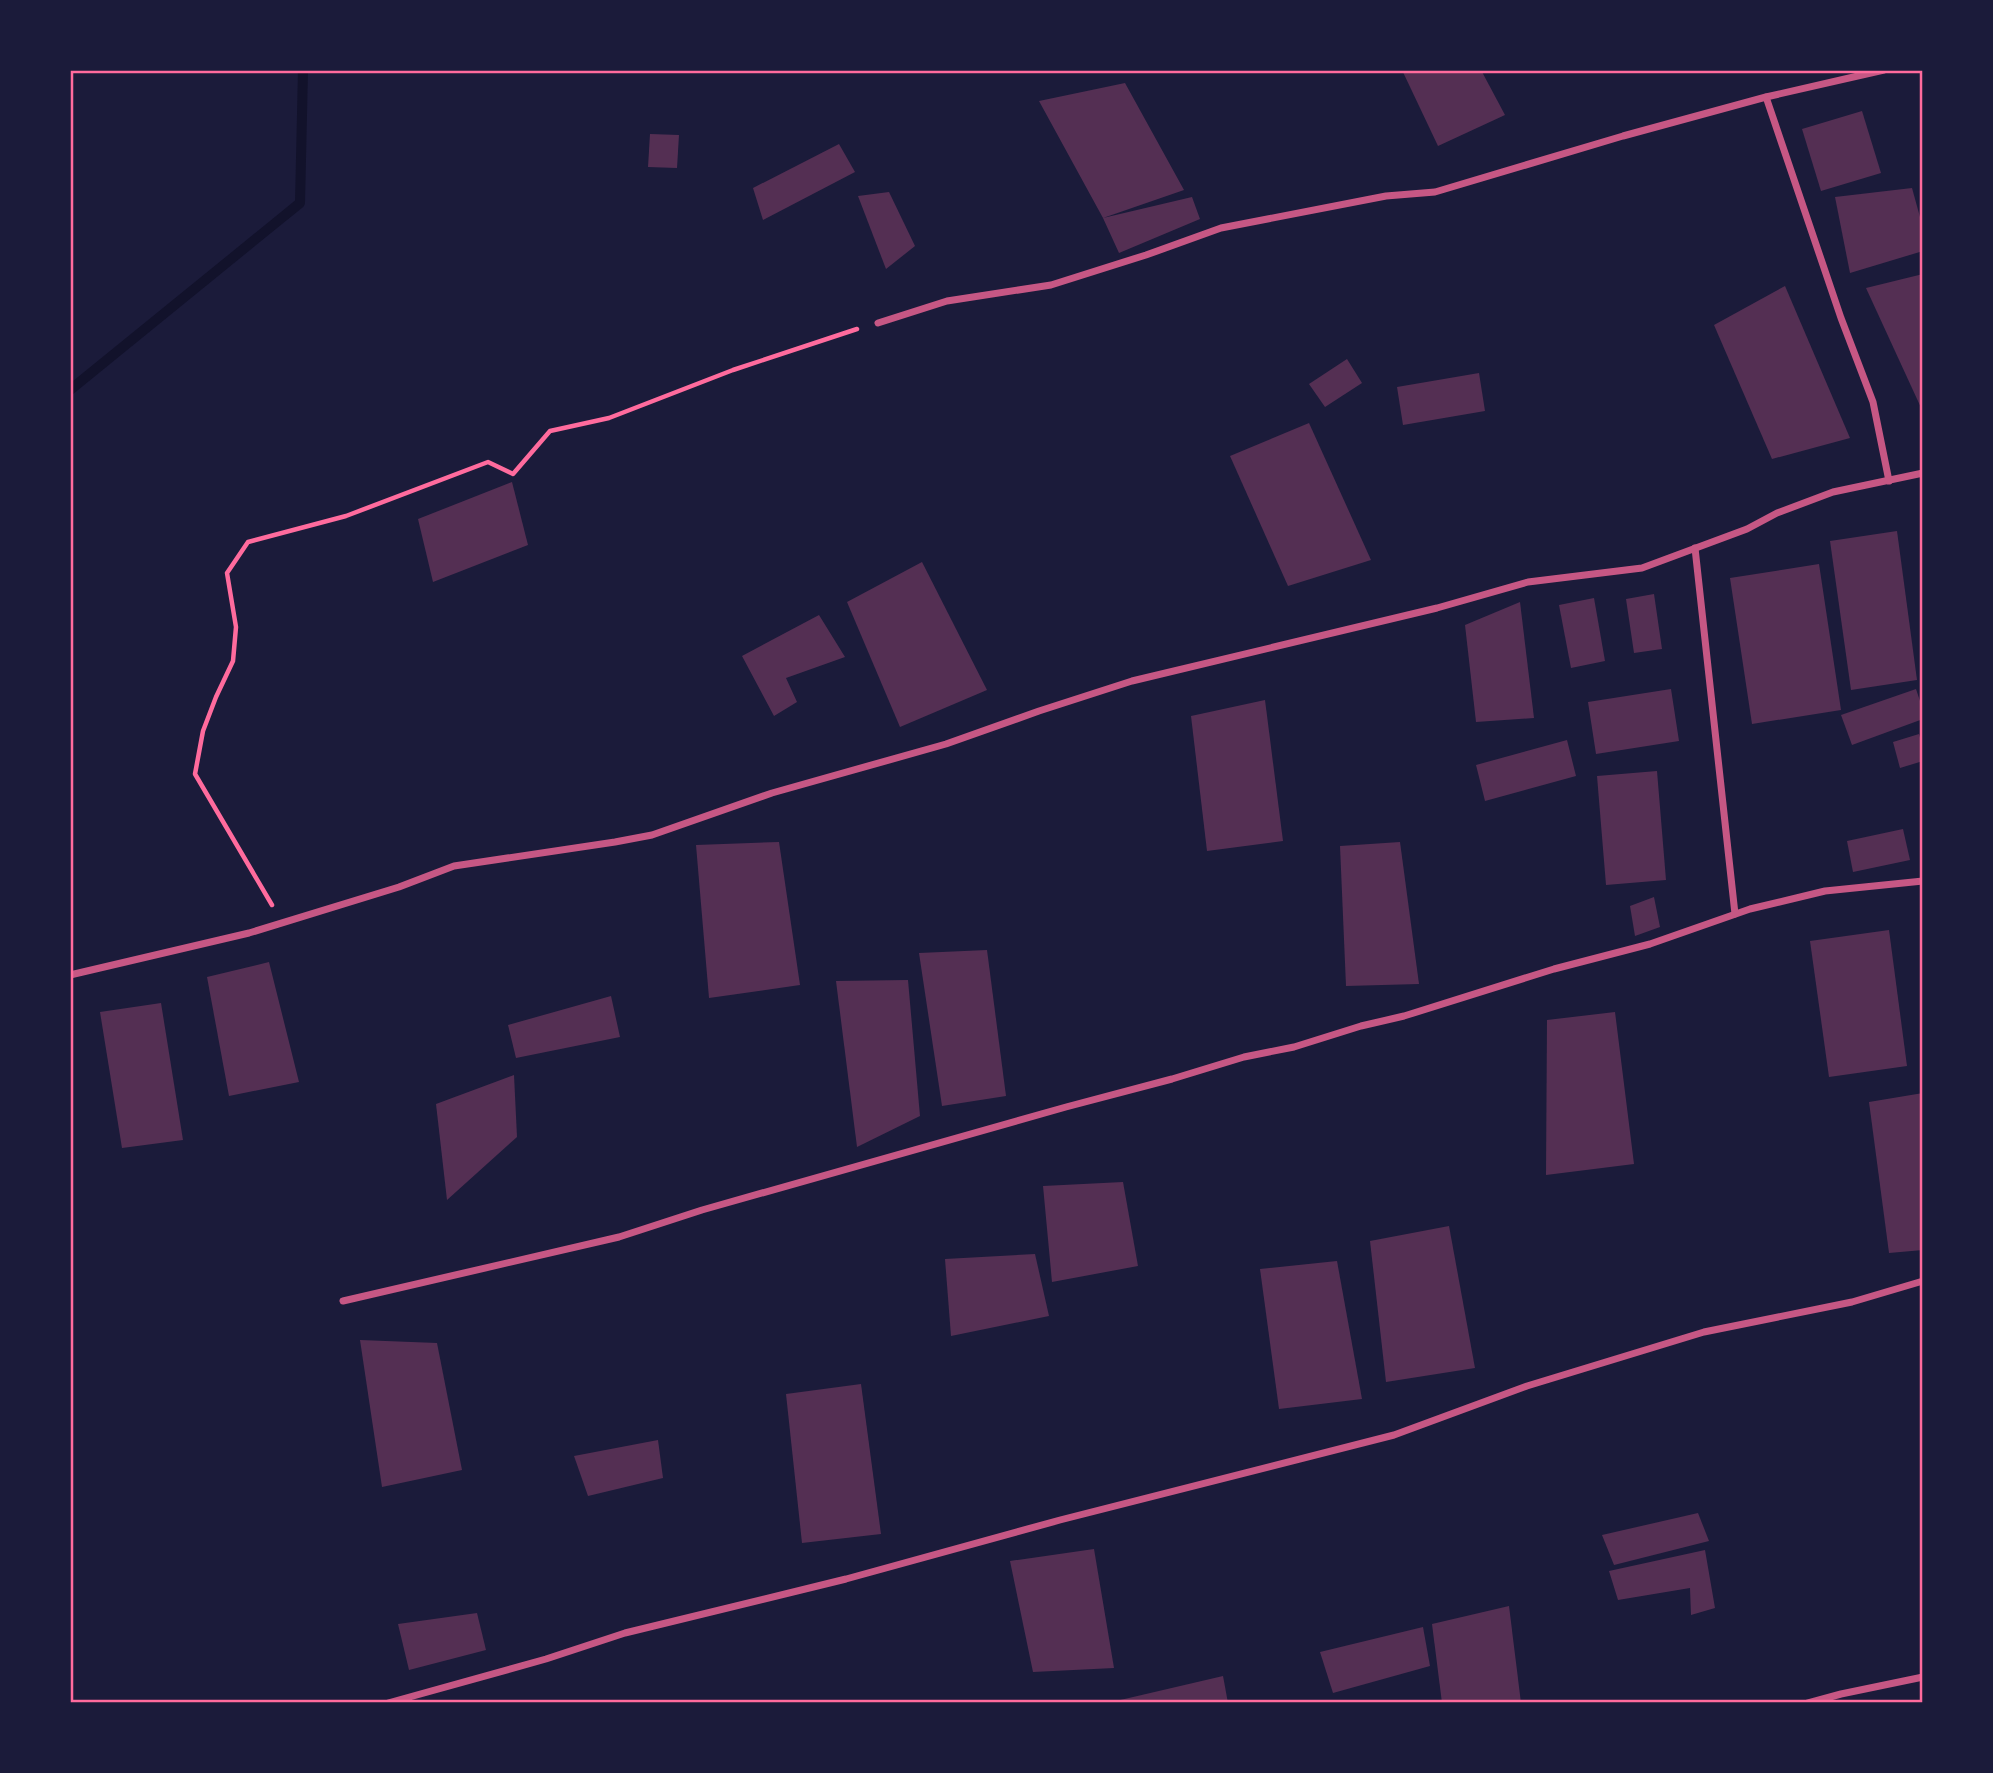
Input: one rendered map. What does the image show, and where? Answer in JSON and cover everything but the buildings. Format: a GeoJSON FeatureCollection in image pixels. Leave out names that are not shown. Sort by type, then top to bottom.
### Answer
{"type":"FeatureCollection","features":[{"type":"Feature","properties":{"kind":"street"},"geometry":{"type":"LineString","coordinates":[[878,323],[947,300],[1051,285],[1221,228],[1386,196],[1435,191],[1766,97],[1884,70]]}},
{"type":"Feature","properties":{"kind":"street"},"geometry":{"type":"LineString","coordinates":[[1766,97],[1840,318],[1873,402],[1889,481]]}},
{"type":"Feature","properties":{"kind":"street"},"geometry":{"type":"LineString","coordinates":[[70,975],[249,933],[399,887],[454,866],[652,835],[772,793],[946,744],[1132,681],[1437,608],[1528,582],[1642,568],[1747,529],[1777,513],[1833,492],[1923,473]]}},
{"type":"Feature","properties":{"kind":"street"},"geometry":{"type":"LineString","coordinates":[[1695,548],[1735,914]]}},
{"type":"Feature","properties":{"kind":"street"},"geometry":{"type":"LineString","coordinates":[[343,1301],[619,1237],[702,1210],[1172,1079],[1244,1056],[1294,1047],[1404,1016],[1554,969],[1650,944],[1735,914],[1825,891],[1923,881]]}},
{"type":"Feature","properties":{"kind":"street"},"geometry":{"type":"LineString","coordinates":[[388,1703],[547,1659],[625,1633],[846,1580],[1060,1520],[1394,1436],[1527,1386],[1704,1332],[1852,1302],[1923,1280]]}},
{"type":"Feature","properties":{"kind":"street"},"geometry":{"type":"LineString","coordinates":[[1808,1703],[1923,1677]]}},
{"type":"Feature","properties":{"kind":"path"},"geometry":{"type":"LineString","coordinates":[[282,922],[195,774],[203,731],[233,661],[236,627],[227,573],[248,542],[346,516],[488,462],[513,474],[550,431],[609,418],[733,370],[878,323]]}},
{"type":"Feature","properties":{"kind":"waterway"},"geometry":{"type":"LineString","coordinates":[[70,390],[300,203],[303,70]]}}]}
